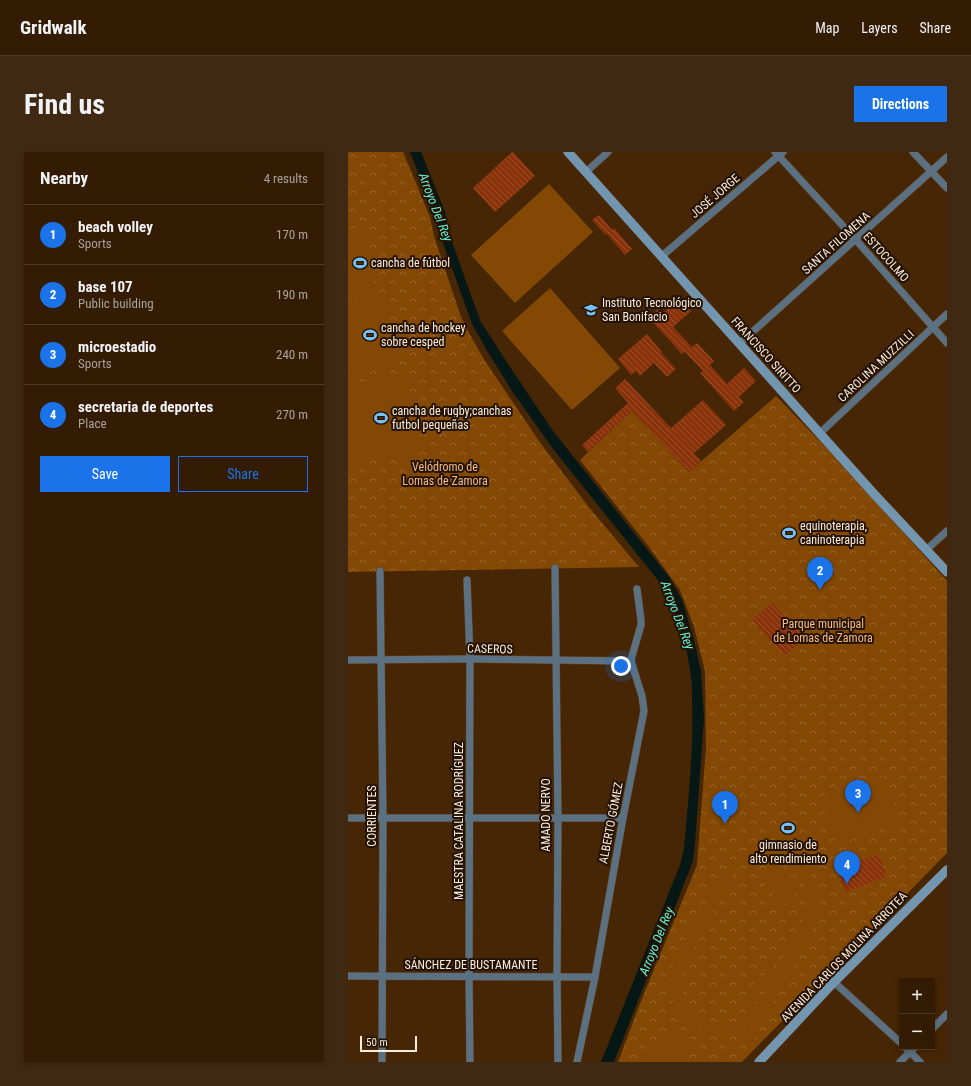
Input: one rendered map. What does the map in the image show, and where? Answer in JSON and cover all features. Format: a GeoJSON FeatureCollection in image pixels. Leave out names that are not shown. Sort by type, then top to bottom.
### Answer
{"type":"FeatureCollection","features":[{"type":"Feature","properties":{"kind":"street","name":"FRANCISCO SIRITTO"},"geometry":{"type":"LineString","coordinates":[[568,152],[820,434],[947,572]]}},
{"type":"Feature","properties":{"kind":"street"},"geometry":{"type":"LineString","coordinates":[[586,172],[608,152]]}},
{"type":"Feature","properties":{"kind":"street"},"geometry":{"type":"LineString","coordinates":[[913,152],[947,188]]}},
{"type":"Feature","properties":{"kind":"street","name":"ESTOCOLMO"},"geometry":{"type":"LineString","coordinates":[[779,153],[947,342]]}},
{"type":"Feature","properties":{"kind":"street","name":"JOSÉ JORGE"},"geometry":{"type":"LineString","coordinates":[[662,256],[779,153]]}},
{"type":"Feature","properties":{"kind":"street","name":"SANTA FILOMENA"},"geometry":{"type":"LineString","coordinates":[[739,344],[947,157]]}},
{"type":"Feature","properties":{"kind":"street","name":"CAROLINA MUZZILLI"},"geometry":{"type":"LineString","coordinates":[[820,434],[947,314]]}},
{"type":"Feature","properties":{"kind":"street"},"geometry":{"type":"LineString","coordinates":[[926,550],[947,532]]}},
{"type":"Feature","properties":{"kind":"street","name":"AMADO NERVO"},"geometry":{"type":"LineString","coordinates":[[555,568],[558,818],[558,1062]]}},
{"type":"Feature","properties":{"kind":"street","name":"CORRIENTES"},"geometry":{"type":"LineString","coordinates":[[380,571],[383,818],[382,1062]]}},
{"type":"Feature","properties":{"kind":"street","name":"MAESTRA CATALINA RODRÍGUEZ"},"geometry":{"type":"LineString","coordinates":[[468,580],[470,659],[470,1062]]}},
{"type":"Feature","properties":{"kind":"street"},"geometry":{"type":"LineString","coordinates":[[631,661],[641,625],[637,589]]}},
{"type":"Feature","properties":{"kind":"street","name":"CASEROS"},"geometry":{"type":"LineString","coordinates":[[348,660],[470,659],[631,661]]}},
{"type":"Feature","properties":{"kind":"street","name":"ALBERTO GÓMEZ"},"geometry":{"type":"LineString","coordinates":[[577,1062],[595,977],[623,818],[644,711],[642,696],[631,661]]}},
{"type":"Feature","properties":{"kind":"street"},"geometry":{"type":"LineString","coordinates":[[348,818],[623,818]]}},
{"type":"Feature","properties":{"kind":"street","name":"AVENIDA CARLOS MOLINA ARROTEA"},"geometry":{"type":"LineString","coordinates":[[759,1062],[834,982],[947,870]]}},
{"type":"Feature","properties":{"kind":"street","name":"SÁNCHEZ DE BUSTAMANTE"},"geometry":{"type":"LineString","coordinates":[[348,976],[595,977]]}},
{"type":"Feature","properties":{"kind":"street"},"geometry":{"type":"LineString","coordinates":[[834,982],[899,1041]]}},
{"type":"Feature","properties":{"kind":"street"},"geometry":{"type":"LineString","coordinates":[[935,1026],[947,1014]]}},
{"type":"Feature","properties":{"kind":"street"},"geometry":{"type":"LineString","coordinates":[[900,1062],[909,1050]]}},
{"type":"Feature","properties":{"kind":"street"},"geometry":{"type":"LineString","coordinates":[[911,1050],[920,1062]]}},
{"type":"Feature","properties":{"kind":"green space","name":"Velódromo de Lomas de Zamora"},"geometry":{"type":"Polygon","coordinates":[[[348,152],[403,152],[430,217],[434,236],[461,317],[469,333],[485,361],[541,444],[588,506],[639,567],[348,572],[348,152]]]}},
{"type":"Feature","properties":{"kind":"green space"},"geometry":{"type":"Polygon","coordinates":[[[549,184],[593,232],[515,303],[471,255],[549,184]]]}},
{"type":"Feature","properties":{"kind":"green space","name":"cancha de fútbol"},"geometry":{"type":"Polygon","coordinates":[[[365,227],[377,296],[348,301],[348,230],[365,227]]]}},
{"type":"Feature","properties":{"kind":"green space"},"geometry":{"type":"Polygon","coordinates":[[[550,288],[620,368],[572,410],[502,331],[550,288]]]}},
{"type":"Feature","properties":{"kind":"green space","name":"cancha de hockey sobre cesped"},"geometry":{"type":"Polygon","coordinates":[[[385,296],[398,367],[348,376],[348,303],[385,296]]]}},
{"type":"Feature","properties":{"kind":"green space","name":"cancha de rugby;canchas futbol pequeñas"},"geometry":{"type":"Polygon","coordinates":[[[407,374],[420,453],[348,464],[348,384],[407,374]]]}},
{"type":"Feature","properties":{"kind":"green space","name":"Parque municipal de Lomas de Zamora"},"geometry":{"type":"Polygon","coordinates":[[[776,396],[839,461],[947,581],[947,853],[742,1062],[618,1062],[639,1006],[697,865],[706,747],[705,671],[694,627],[680,590],[649,547],[580,460],[632,411],[689,472],[776,396]]]}},
{"type":"Feature","properties":{"kind":"green space"},"geometry":{"type":"Polygon","coordinates":[[[884,776],[900,823],[836,845],[820,797],[884,776]]]}},
{"type":"Feature","properties":{"kind":"green space"},"geometry":{"type":"Polygon","coordinates":[[[766,848],[779,850],[790,855],[800,861],[808,869],[817,890],[818,902],[816,915],[819,917],[751,1046],[740,1040],[746,1028],[729,1033],[713,1033],[698,1028],[686,1020],[677,1008],[671,994],[670,978],[674,961],[723,872],[732,862],[742,855],[753,850],[766,848]],[[761,858],[753,860],[738,869],[732,876],[685,964],[682,982],[684,997],[692,1010],[703,1019],[716,1023],[731,1023],[745,1017],[758,1005],[805,916],[807,893],[800,875],[793,867],[784,862],[761,858]]]}},
{"type":"Feature","properties":{"kind":"green space"},"geometry":{"type":"Polygon","coordinates":[[[779,862],[783,865],[761,901],[757,899],[779,862]]]}},
{"type":"Feature","properties":{"kind":"green space"},"geometry":{"type":"Polygon","coordinates":[[[793,875],[795,889],[791,900],[781,906],[768,906],[772,895],[777,888],[793,875]]]}},
{"type":"Feature","properties":{"kind":"green space"},"geometry":{"type":"Polygon","coordinates":[[[782,939],[787,942],[781,950],[751,1009],[746,1007],[751,998],[752,999],[779,948],[777,947],[782,939]]]}},
{"type":"Feature","properties":{"kind":"green space"},"geometry":{"type":"Polygon","coordinates":[[[764,961],[769,964],[765,971],[763,971],[742,1010],[740,1009],[761,970],[760,968],[764,961]]]}},
{"type":"Feature","properties":{"kind":"green space"},"geometry":{"type":"Polygon","coordinates":[[[676,1024],[694,1042],[674,1062],[642,1062],[640,1060],[676,1024]]]}},
{"type":"Feature","properties":{"kind":"water","name":"Arroyo Del Rey"},"geometry":{"type":"Polygon","coordinates":[[[410,152],[421,152],[445,212],[451,239],[481,322],[553,431],[669,577],[682,600],[694,640],[701,671],[704,719],[693,861],[614,1062],[601,1062],[680,865],[684,849],[692,737],[692,681],[686,649],[677,618],[665,589],[553,449],[512,391],[472,324],[433,211],[410,152]]]}},
{"type":"Feature","properties":{"kind":"building"},"geometry":{"type":"Polygon","coordinates":[[[512,152],[535,176],[495,212],[473,188],[512,152]]]}},
{"type":"Feature","properties":{"kind":"building"},"geometry":{"type":"Polygon","coordinates":[[[599,215],[612,230],[614,228],[632,249],[625,255],[607,234],[606,235],[592,220],[599,215]]]}},
{"type":"Feature","properties":{"kind":"building"},"geometry":{"type":"Polygon","coordinates":[[[679,298],[691,311],[673,327],[692,347],[697,343],[714,361],[710,365],[727,384],[744,368],[756,381],[739,397],[744,402],[734,411],[700,373],[703,371],[685,352],[682,354],[649,318],[658,309],[662,314],[679,298]]]}},
{"type":"Feature","properties":{"kind":"building"},"geometry":{"type":"Polygon","coordinates":[[[647,334],[662,352],[661,353],[676,369],[667,377],[654,363],[640,376],[636,371],[631,375],[618,359],[647,334]]]}},
{"type":"Feature","properties":{"kind":"building"},"geometry":{"type":"Polygon","coordinates":[[[625,379],[671,428],[703,400],[726,425],[694,453],[701,461],[689,472],[632,411],[588,452],[582,445],[628,403],[615,388],[625,379]]]}},
{"type":"Feature","properties":{"kind":"building"},"geometry":{"type":"Polygon","coordinates":[[[772,602],[805,638],[785,656],[752,620],[772,602]]]}},
{"type":"Feature","properties":{"kind":"building"},"geometry":{"type":"Polygon","coordinates":[[[879,854],[887,877],[845,892],[840,878],[848,875],[845,866],[879,854]]]}},
{"type":"Feature","properties":{"kind":"place","name":"cancha de fútbol"},"geometry":{"type":"Point","coordinates":[360,263]}},
{"type":"Feature","properties":{"kind":"place","name":"Instituto Tecnológico San Bonifacio"},"geometry":{"type":"Point","coordinates":[591,310]}},
{"type":"Feature","properties":{"kind":"place","name":"cancha de hockey sobre cesped"},"geometry":{"type":"Point","coordinates":[370,335]}},
{"type":"Feature","properties":{"kind":"place","name":"cancha de rugby;canchas futbol pequeñas"},"geometry":{"type":"Point","coordinates":[381,418]}},
{"type":"Feature","properties":{"kind":"place","name":"equinoterapia, caninoterapia"},"geometry":{"type":"Point","coordinates":[789,533]}},
{"type":"Feature","properties":{"kind":"place","name":"base 107"},"geometry":{"type":"Point","coordinates":[820,590]}},
{"type":"Feature","properties":{"kind":"place","name":"microestadio"},"geometry":{"type":"Point","coordinates":[858,813]}},
{"type":"Feature","properties":{"kind":"place","name":"beach volley"},"geometry":{"type":"Point","coordinates":[725,824]}},
{"type":"Feature","properties":{"kind":"place","name":"gimnasio de alto rendimiento"},"geometry":{"type":"Point","coordinates":[788,828]}},
{"type":"Feature","properties":{"kind":"place","name":"secretaria de deportes"},"geometry":{"type":"Point","coordinates":[847,884]}}]}
